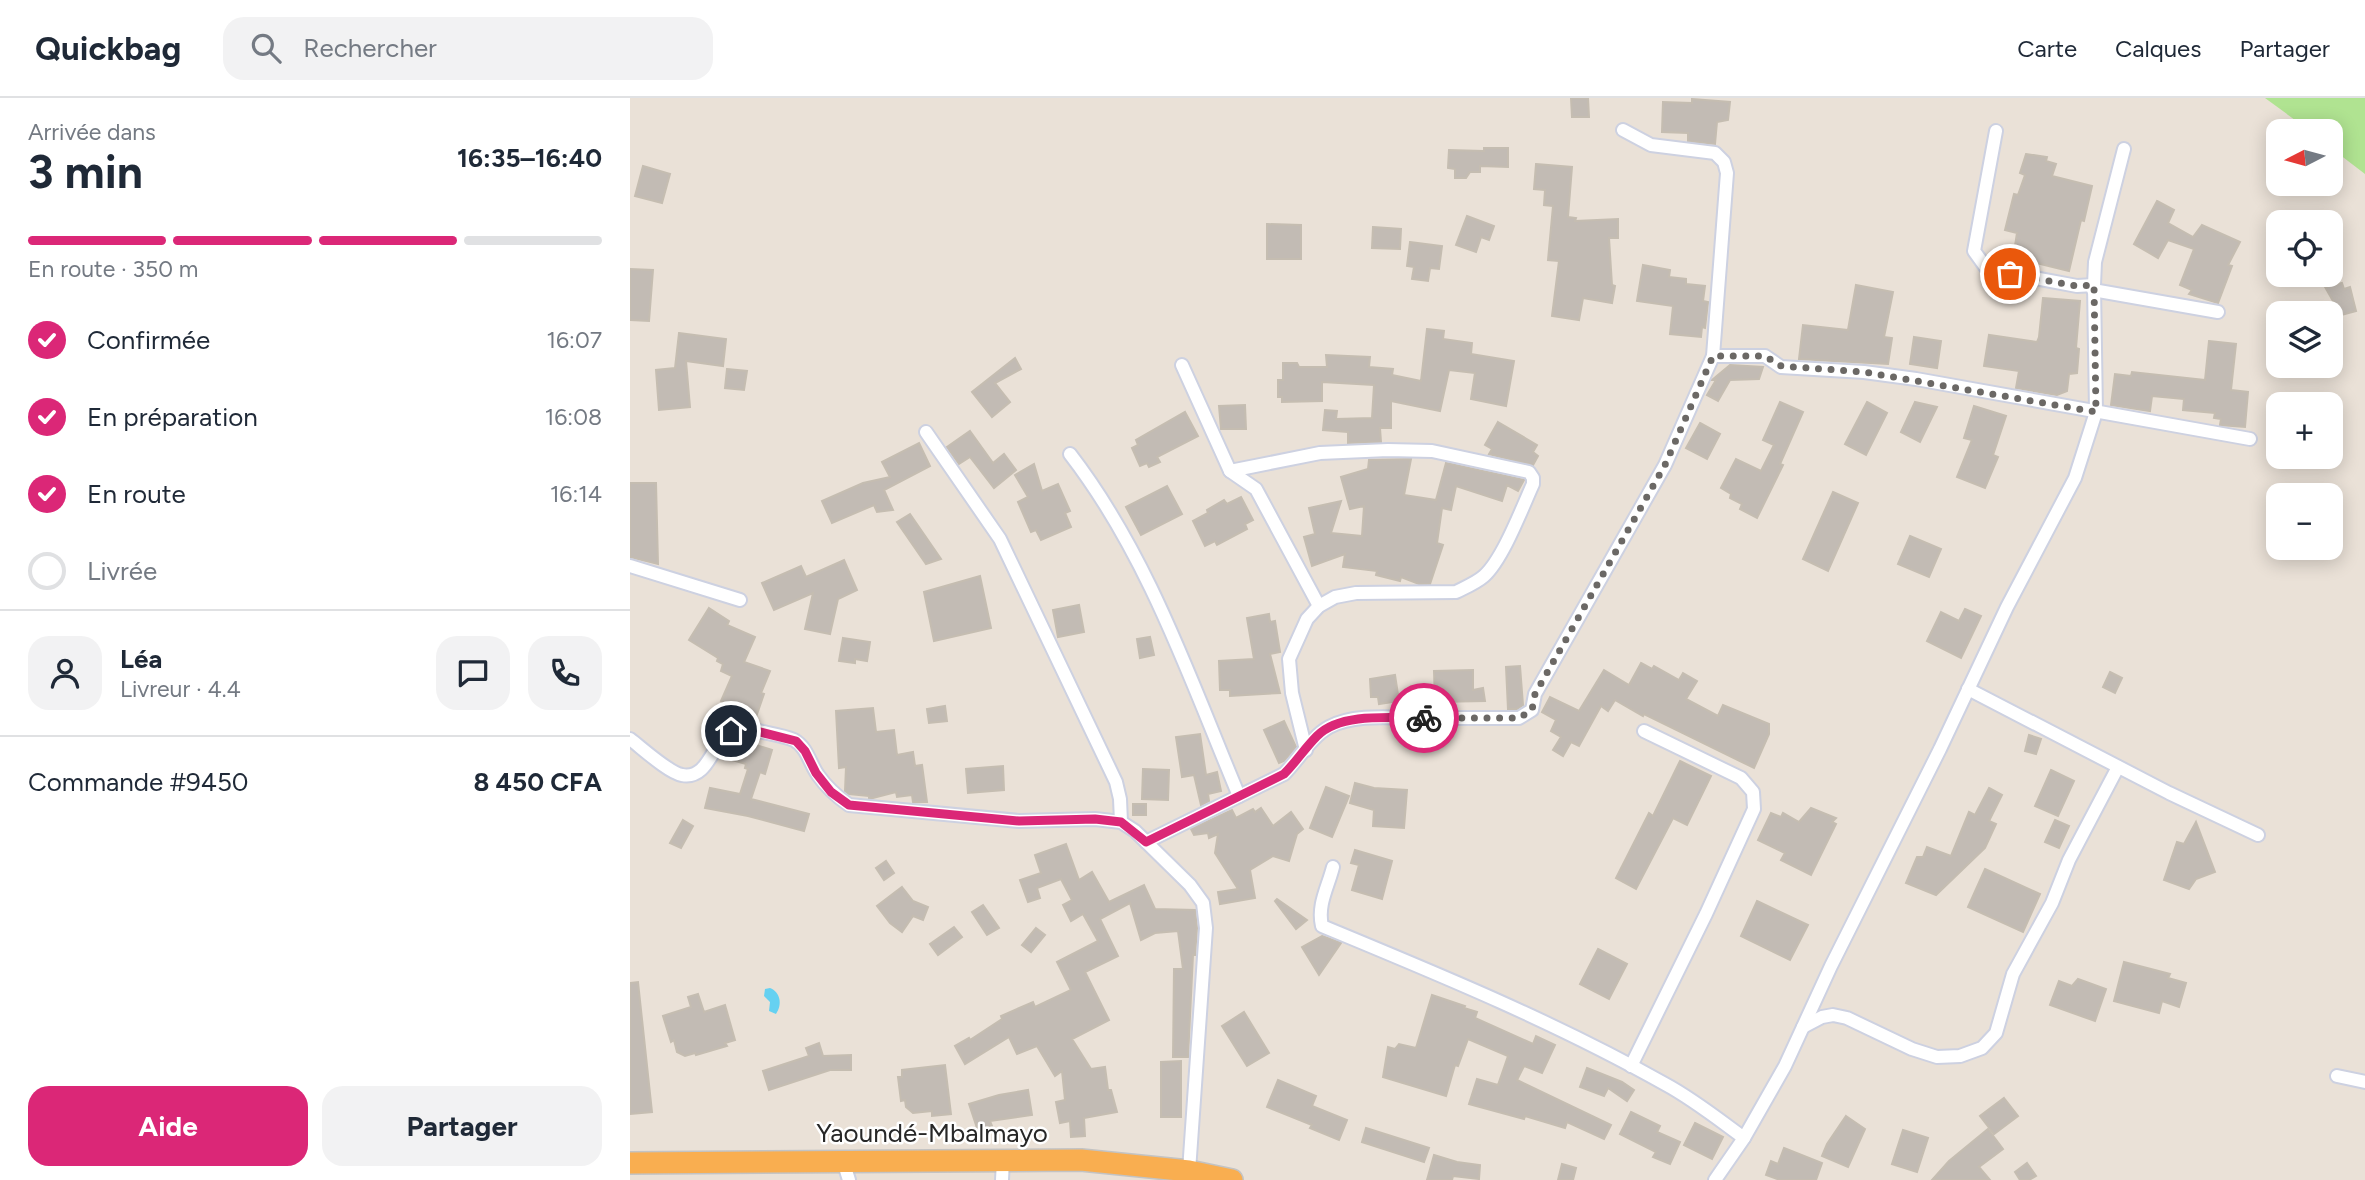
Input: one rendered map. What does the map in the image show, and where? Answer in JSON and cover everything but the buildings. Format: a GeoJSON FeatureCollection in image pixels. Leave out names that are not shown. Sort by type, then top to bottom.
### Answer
{"type":"FeatureCollection","features":[{"type":"Feature","properties":{"kind":"highway","name":"Yaoundé-Mbalmayo"},"geometry":{"type":"LineString","coordinates":[[630,1163],[846,1171],[1003,1170],[1081,1160],[1189,1171],[1232,1180]]}},
{"type":"Feature","properties":{"kind":"street"},"geometry":{"type":"LineString","coordinates":[[1146,842],[1284,774],[1318,734],[1348,720],[1519,718],[1532,710],[1535,694],[1665,465],[1713,356],[1727,173],[1724,162],[1714,153],[1651,145],[1623,130]]}},
{"type":"Feature","properties":{"kind":"street"},"geometry":{"type":"LineString","coordinates":[[1996,131],[1974,251],[1987,269],[2218,312]]}},
{"type":"Feature","properties":{"kind":"street"},"geometry":{"type":"LineString","coordinates":[[1715,1180],[1744,1138],[1785,1066],[1836,954],[2007,607],[2075,478],[2096,412],[2095,262],[2124,149]]}},
{"type":"Feature","properties":{"kind":"street"},"geometry":{"type":"LineString","coordinates":[[1713,356],[1765,356],[1781,366],[1864,372],[2250,439]]}},
{"type":"Feature","properties":{"kind":"street"},"geometry":{"type":"LineString","coordinates":[[1182,365],[1230,471],[1256,489],[1319,606]]}},
{"type":"Feature","properties":{"kind":"street"},"geometry":{"type":"LineString","coordinates":[[926,432],[1000,539],[1116,782],[1121,822]]}},
{"type":"Feature","properties":{"kind":"street"},"geometry":{"type":"LineString","coordinates":[[1230,471],[1320,453],[1421,450],[1529,472],[1533,478],[1533,484],[1504,546],[1486,574],[1471,585],[1456,592],[1356,593],[1335,597],[1319,606],[1307,619],[1289,660],[1292,693],[1306,750]]}},
{"type":"Feature","properties":{"kind":"street"},"geometry":{"type":"LineString","coordinates":[[1070,454],[1097,489],[1124,534],[1166,622],[1238,796]]}},
{"type":"Feature","properties":{"kind":"street"},"geometry":{"type":"LineString","coordinates":[[630,566],[740,600]]}},
{"type":"Feature","properties":{"kind":"street"},"geometry":{"type":"LineString","coordinates":[[1968,689],[2118,767],[2258,835]]}},
{"type":"Feature","properties":{"kind":"street"},"geometry":{"type":"LineString","coordinates":[[630,738],[679,775],[691,776],[702,769],[731,731],[752,730],[796,741],[831,792],[849,805],[1019,821],[1095,819],[1121,822],[1146,842],[1203,903],[1206,928],[1189,1171]]}},
{"type":"Feature","properties":{"kind":"street"},"geometry":{"type":"LineString","coordinates":[[1631,1066],[1754,809],[1753,792],[1741,778],[1644,731]]}},
{"type":"Feature","properties":{"kind":"street"},"geometry":{"type":"LineString","coordinates":[[1803,1027],[1822,1017],[1833,1015],[1847,1018],[1912,1049],[1937,1057],[1960,1056],[1982,1048],[1996,1033],[2013,974],[2052,903],[2069,860],[2118,767]]}},
{"type":"Feature","properties":{"kind":"street"},"geometry":{"type":"LineString","coordinates":[[1333,867],[1318,911],[1322,926],[1450,980],[1667,1084],[1744,1138]]}},
{"type":"Feature","properties":{"kind":"street"},"geometry":{"type":"LineString","coordinates":[[2337,1076],[2365,1082]]}},
{"type":"Feature","properties":{"kind":"green space"},"geometry":{"type":"Polygon","coordinates":[[[2265,98],[2365,98],[2365,174],[2343,157],[2343,119],[2294,119],[2265,98]]]}},
{"type":"Feature","properties":{"kind":"water"},"geometry":{"type":"Polygon","coordinates":[[[770,988],[776,992],[779,999],[776,1014],[769,1011],[770,1002],[764,996],[765,989],[770,988]]]}},
{"type":"Feature","properties":{"kind":"way so far"},"geometry":{"type":"LineString","coordinates":[[1424,718],[1519,718],[1532,710],[1535,694],[1665,465],[1713,356],[1765,356],[1781,366],[1916,379],[2096,412],[2094,285],[2077,286],[2010,274]]}},
{"type":"Feature","properties":{"kind":"route"},"geometry":{"type":"LineString","coordinates":[[731,731],[752,730],[796,741],[831,792],[849,805],[1019,821],[1095,819],[1121,822],[1146,842],[1284,774],[1318,734],[1332,726],[1348,720],[1424,718]]}}]}
